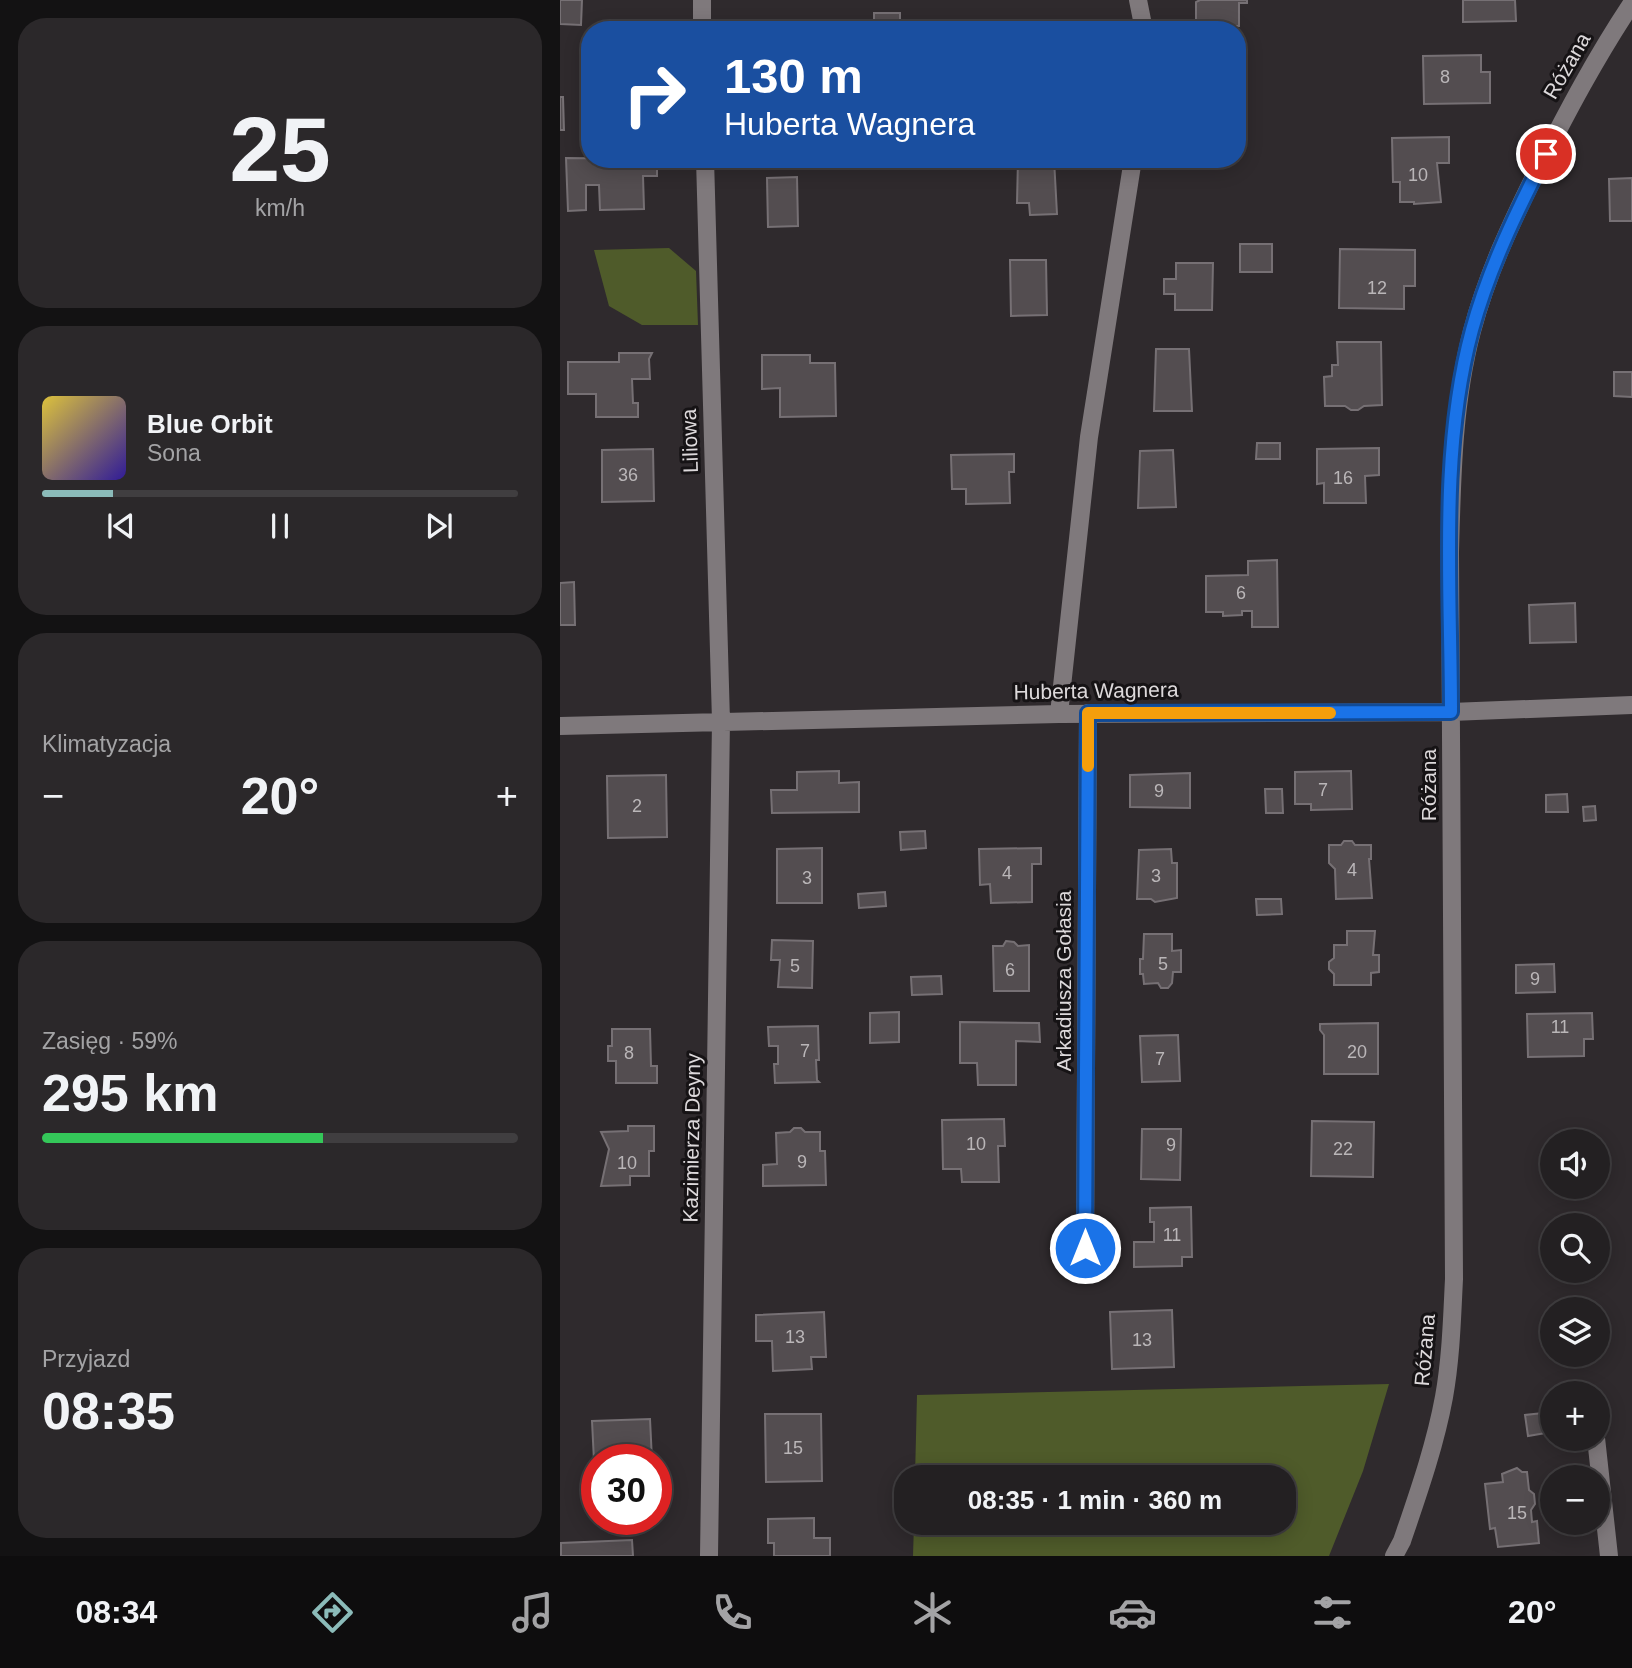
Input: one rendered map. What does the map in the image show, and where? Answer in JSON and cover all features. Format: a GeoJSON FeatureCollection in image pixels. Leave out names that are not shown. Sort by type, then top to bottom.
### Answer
{"type":"FeatureCollection","features":[{"type":"Feature","properties":{"kind":"street"},"geometry":{"type":"LineString","coordinates":[[702,0],[702,21]]}},
{"type":"Feature","properties":{"kind":"street"},"geometry":{"type":"LineString","coordinates":[[1138,0],[1142,21]]}},
{"type":"Feature","properties":{"kind":"street","name":"Różana"},"geometry":{"type":"LineString","coordinates":[[1394,1556],[1402,1541],[1434,1444],[1445,1394],[1451,1330],[1454,1251],[1452,467],[1460,391],[1472,330],[1490,273],[1523,199],[1580,86],[1632,4]]}},
{"type":"Feature","properties":{"kind":"street","name":"Liliowa"},"geometry":{"type":"LineString","coordinates":[[705,168],[721,721]]}},
{"type":"Feature","properties":{"kind":"street"},"geometry":{"type":"LineString","coordinates":[[1059,714],[1089,437],[1132,168]]}},
{"type":"Feature","properties":{"kind":"street","name":"Huberta Wagnera"},"geometry":{"type":"LineString","coordinates":[[560,726],[1088,713],[1451,712],[1632,705]]}},
{"type":"Feature","properties":{"kind":"street","name":"Arkadiusza Gołasia"},"geometry":{"type":"LineString","coordinates":[[1085,1248],[1088,713]]}},
{"type":"Feature","properties":{"kind":"street","name":"Kazimierza Deyny"},"geometry":{"type":"LineString","coordinates":[[709,1556],[721,721]]}},
{"type":"Feature","properties":{"kind":"street"},"geometry":{"type":"LineString","coordinates":[[1597,1451],[1609,1556]]}},
{"type":"Feature","properties":{"kind":"green space"},"geometry":{"type":"Polygon","coordinates":[[[669,248],[696,271],[698,325],[642,325],[609,306],[594,250],[669,248]]]}},
{"type":"Feature","properties":{"kind":"green space"},"geometry":{"type":"Polygon","coordinates":[[[1389,1384],[1363,1471],[1329,1556],[913,1556],[914,1535],[1296,1535],[1296,1465],[915,1465],[917,1395],[1389,1384]]]}},
{"type":"Feature","properties":{"kind":"building"},"geometry":{"type":"Polygon","coordinates":[[[560,0],[582,0],[581,25],[560,24],[560,0]]]}},
{"type":"Feature","properties":{"kind":"building"},"geometry":{"type":"Polygon","coordinates":[[[1247,0],[1247,3],[1239,3],[1239,21],[1196,21],[1196,2],[1247,0]]]}},
{"type":"Feature","properties":{"kind":"building"},"geometry":{"type":"Polygon","coordinates":[[[1463,0],[1515,0],[1516,21],[1463,22],[1463,0]]]}},
{"type":"Feature","properties":{"kind":"building"},"geometry":{"type":"Polygon","coordinates":[[[874,13],[900,13],[900,21],[874,21],[874,13]]]}},
{"type":"Feature","properties":{"kind":"building"},"geometry":{"type":"Polygon","coordinates":[[[1481,55],[1481,72],[1490,72],[1490,103],[1424,104],[1423,56],[1481,55]]]}},
{"type":"Feature","properties":{"kind":"building"},"geometry":{"type":"Polygon","coordinates":[[[560,97],[563,97],[564,130],[560,130],[560,97]]]}},
{"type":"Feature","properties":{"kind":"building"},"geometry":{"type":"Polygon","coordinates":[[[1449,137],[1449,163],[1437,163],[1441,202],[1400,202],[1400,182],[1393,182],[1392,138],[1449,137]]]}},
{"type":"Feature","properties":{"kind":"building"},"geometry":{"type":"Polygon","coordinates":[[[566,158],[581,158],[581,168],[657,168],[657,176],[643,176],[644,209],[600,210],[599,185],[586,185],[586,210],[568,211],[566,158]]]}},
{"type":"Feature","properties":{"kind":"building"},"geometry":{"type":"Polygon","coordinates":[[[1018,168],[1054,168],[1057,214],[1030,215],[1029,203],[1017,203],[1018,168]]]}},
{"type":"Feature","properties":{"kind":"building"},"geometry":{"type":"Polygon","coordinates":[[[797,177],[798,226],[768,227],[767,178],[797,177]]]}},
{"type":"Feature","properties":{"kind":"building"},"geometry":{"type":"Polygon","coordinates":[[[1632,178],[1632,221],[1610,221],[1609,179],[1632,178]]]}},
{"type":"Feature","properties":{"kind":"building"},"geometry":{"type":"Polygon","coordinates":[[[1240,244],[1272,244],[1272,272],[1240,272],[1240,244]]]}},
{"type":"Feature","properties":{"kind":"building"},"geometry":{"type":"Polygon","coordinates":[[[1340,249],[1415,250],[1415,286],[1404,286],[1404,309],[1339,308],[1340,249]]]}},
{"type":"Feature","properties":{"kind":"building"},"geometry":{"type":"Polygon","coordinates":[[[1010,260],[1046,260],[1047,315],[1011,316],[1010,260]]]}},
{"type":"Feature","properties":{"kind":"building"},"geometry":{"type":"Polygon","coordinates":[[[1176,263],[1213,263],[1212,310],[1175,310],[1175,294],[1164,294],[1164,279],[1176,279],[1176,263]]]}},
{"type":"Feature","properties":{"kind":"building"},"geometry":{"type":"Polygon","coordinates":[[[1337,342],[1381,342],[1382,405],[1364,406],[1358,410],[1345,406],[1325,406],[1324,377],[1332,376],[1332,365],[1338,365],[1337,342]]]}},
{"type":"Feature","properties":{"kind":"building"},"geometry":{"type":"Polygon","coordinates":[[[1156,349],[1189,349],[1192,411],[1154,411],[1156,349]]]}},
{"type":"Feature","properties":{"kind":"building"},"geometry":{"type":"Polygon","coordinates":[[[619,353],[652,353],[649,359],[650,379],[632,379],[633,403],[638,403],[638,417],[596,417],[596,394],[568,394],[568,362],[619,362],[619,353]]]}},
{"type":"Feature","properties":{"kind":"building"},"geometry":{"type":"Polygon","coordinates":[[[762,355],[810,355],[810,363],[835,363],[836,416],[780,417],[780,388],[762,389],[762,355]]]}},
{"type":"Feature","properties":{"kind":"building"},"geometry":{"type":"Polygon","coordinates":[[[1614,372],[1632,372],[1632,397],[1614,396],[1614,372]]]}},
{"type":"Feature","properties":{"kind":"building"},"geometry":{"type":"Polygon","coordinates":[[[1257,443],[1280,443],[1280,459],[1256,459],[1257,443]]]}},
{"type":"Feature","properties":{"kind":"building"},"geometry":{"type":"Polygon","coordinates":[[[1379,448],[1379,475],[1365,476],[1366,503],[1324,503],[1324,483],[1317,484],[1317,449],[1379,448]]]}},
{"type":"Feature","properties":{"kind":"building"},"geometry":{"type":"Polygon","coordinates":[[[653,449],[654,501],[602,502],[602,450],[653,449]]]}},
{"type":"Feature","properties":{"kind":"building"},"geometry":{"type":"Polygon","coordinates":[[[1173,450],[1176,507],[1138,508],[1140,451],[1173,450]]]}},
{"type":"Feature","properties":{"kind":"building"},"geometry":{"type":"Polygon","coordinates":[[[1014,454],[1014,472],[1009,472],[1010,503],[966,504],[966,489],[952,489],[951,455],[1014,454]]]}},
{"type":"Feature","properties":{"kind":"building"},"geometry":{"type":"Polygon","coordinates":[[[1277,560],[1278,627],[1252,627],[1252,611],[1242,611],[1242,615],[1223,616],[1223,612],[1206,612],[1206,576],[1248,575],[1248,561],[1277,560]]]}},
{"type":"Feature","properties":{"kind":"building"},"geometry":{"type":"Polygon","coordinates":[[[574,582],[575,625],[560,625],[560,583],[574,582]]]}},
{"type":"Feature","properties":{"kind":"building"},"geometry":{"type":"Polygon","coordinates":[[[1575,603],[1576,642],[1530,643],[1529,605],[1575,603]]]}},
{"type":"Feature","properties":{"kind":"building"},"geometry":{"type":"Polygon","coordinates":[[[839,771],[839,783],[859,782],[859,812],[772,813],[771,790],[797,790],[797,772],[839,771]]]}},
{"type":"Feature","properties":{"kind":"building"},"geometry":{"type":"Polygon","coordinates":[[[1351,771],[1352,809],[1311,810],[1311,804],[1295,804],[1295,772],[1351,771]]]}},
{"type":"Feature","properties":{"kind":"building"},"geometry":{"type":"Polygon","coordinates":[[[1190,773],[1190,808],[1130,807],[1130,775],[1190,773]]]}},
{"type":"Feature","properties":{"kind":"building"},"geometry":{"type":"Polygon","coordinates":[[[666,775],[667,837],[608,838],[607,776],[666,775]]]}},
{"type":"Feature","properties":{"kind":"building"},"geometry":{"type":"Polygon","coordinates":[[[1265,789],[1282,789],[1283,813],[1266,813],[1265,789]]]}},
{"type":"Feature","properties":{"kind":"building"},"geometry":{"type":"Polygon","coordinates":[[[1567,794],[1568,812],[1546,812],[1546,795],[1567,794]]]}},
{"type":"Feature","properties":{"kind":"building"},"geometry":{"type":"Polygon","coordinates":[[[1595,806],[1596,820],[1584,821],[1583,807],[1595,806]]]}},
{"type":"Feature","properties":{"kind":"building"},"geometry":{"type":"Polygon","coordinates":[[[925,831],[926,848],[901,850],[900,832],[925,831]]]}},
{"type":"Feature","properties":{"kind":"building"},"geometry":{"type":"Polygon","coordinates":[[[1344,841],[1352,841],[1355,845],[1371,845],[1369,859],[1372,898],[1336,899],[1335,869],[1329,863],[1329,845],[1341,845],[1344,841]]]}},
{"type":"Feature","properties":{"kind":"building"},"geometry":{"type":"Polygon","coordinates":[[[822,848],[822,903],[777,903],[777,849],[822,848]]]}},
{"type":"Feature","properties":{"kind":"building"},"geometry":{"type":"Polygon","coordinates":[[[1041,848],[1041,864],[1032,864],[1032,902],[991,903],[990,884],[980,885],[979,849],[1041,848]]]}},
{"type":"Feature","properties":{"kind":"building"},"geometry":{"type":"Polygon","coordinates":[[[1171,849],[1172,863],[1177,863],[1177,898],[1155,902],[1151,899],[1137,899],[1139,850],[1171,849]]]}},
{"type":"Feature","properties":{"kind":"building"},"geometry":{"type":"Polygon","coordinates":[[[885,892],[886,906],[859,908],[858,894],[885,892]]]}},
{"type":"Feature","properties":{"kind":"building"},"geometry":{"type":"Polygon","coordinates":[[[1256,899],[1281,899],[1282,914],[1257,915],[1256,899]]]}},
{"type":"Feature","properties":{"kind":"building"},"geometry":{"type":"Polygon","coordinates":[[[1347,931],[1375,931],[1373,955],[1379,955],[1379,972],[1371,973],[1371,985],[1334,985],[1334,974],[1329,969],[1329,962],[1334,958],[1334,945],[1347,945],[1347,931]]]}},
{"type":"Feature","properties":{"kind":"building"},"geometry":{"type":"Polygon","coordinates":[[[1144,934],[1172,934],[1172,951],[1181,950],[1181,972],[1173,972],[1172,983],[1168,988],[1161,988],[1158,983],[1144,984],[1143,974],[1140,974],[1140,959],[1143,959],[1144,934]]]}},
{"type":"Feature","properties":{"kind":"building"},"geometry":{"type":"Polygon","coordinates":[[[772,940],[813,941],[812,988],[778,987],[780,960],[771,960],[772,940]]]}},
{"type":"Feature","properties":{"kind":"building"},"geometry":{"type":"Polygon","coordinates":[[[1006,941],[1014,942],[1018,946],[1029,945],[1029,991],[994,991],[993,946],[1003,946],[1006,941]]]}},
{"type":"Feature","properties":{"kind":"building"},"geometry":{"type":"Polygon","coordinates":[[[1554,964],[1555,992],[1516,993],[1516,965],[1554,964]]]}},
{"type":"Feature","properties":{"kind":"building"},"geometry":{"type":"Polygon","coordinates":[[[941,976],[942,994],[912,995],[911,977],[941,976]]]}},
{"type":"Feature","properties":{"kind":"building"},"geometry":{"type":"Polygon","coordinates":[[[899,1012],[899,1042],[870,1043],[870,1013],[899,1012]]]}},
{"type":"Feature","properties":{"kind":"building"},"geometry":{"type":"Polygon","coordinates":[[[1592,1013],[1593,1039],[1584,1039],[1584,1056],[1528,1057],[1527,1014],[1592,1013]]]}},
{"type":"Feature","properties":{"kind":"building"},"geometry":{"type":"Polygon","coordinates":[[[960,1022],[1039,1023],[1040,1042],[1016,1041],[1016,1085],[978,1085],[977,1063],[960,1063],[960,1022]]]}},
{"type":"Feature","properties":{"kind":"building"},"geometry":{"type":"Polygon","coordinates":[[[1378,1023],[1378,1074],[1324,1074],[1324,1035],[1320,1024],[1378,1023]]]}},
{"type":"Feature","properties":{"kind":"building"},"geometry":{"type":"Polygon","coordinates":[[[818,1026],[819,1060],[816,1060],[819,1082],[775,1083],[774,1064],[778,1064],[778,1046],[769,1046],[768,1027],[818,1026]]]}},
{"type":"Feature","properties":{"kind":"building"},"geometry":{"type":"Polygon","coordinates":[[[612,1029],[650,1029],[651,1066],[657,1066],[657,1083],[616,1083],[616,1061],[608,1061],[608,1046],[612,1046],[612,1029]]]}},
{"type":"Feature","properties":{"kind":"building"},"geometry":{"type":"Polygon","coordinates":[[[1178,1035],[1180,1081],[1142,1082],[1140,1036],[1178,1035]]]}},
{"type":"Feature","properties":{"kind":"building"},"geometry":{"type":"Polygon","coordinates":[[[1004,1119],[1005,1146],[998,1146],[999,1182],[962,1182],[961,1169],[943,1169],[942,1120],[1004,1119]]]}},
{"type":"Feature","properties":{"kind":"building"},"geometry":{"type":"Polygon","coordinates":[[[1312,1121],[1374,1122],[1373,1177],[1311,1176],[1312,1121]]]}},
{"type":"Feature","properties":{"kind":"building"},"geometry":{"type":"Polygon","coordinates":[[[628,1126],[654,1126],[654,1151],[649,1151],[649,1176],[630,1176],[630,1185],[601,1186],[609,1149],[601,1132],[628,1131],[628,1126]]]}},
{"type":"Feature","properties":{"kind":"building"},"geometry":{"type":"Polygon","coordinates":[[[794,1128],[801,1128],[805,1132],[820,1132],[820,1151],[825,1151],[826,1185],[763,1186],[763,1165],[777,1164],[776,1133],[790,1132],[794,1128]]]}},
{"type":"Feature","properties":{"kind":"building"},"geometry":{"type":"Polygon","coordinates":[[[1142,1129],[1181,1129],[1180,1180],[1141,1179],[1142,1129]]]}},
{"type":"Feature","properties":{"kind":"building"},"geometry":{"type":"Polygon","coordinates":[[[1191,1207],[1192,1257],[1182,1257],[1182,1266],[1134,1267],[1134,1242],[1154,1242],[1154,1222],[1150,1222],[1150,1208],[1191,1207]]]}},
{"type":"Feature","properties":{"kind":"building"},"geometry":{"type":"Polygon","coordinates":[[[1172,1310],[1174,1367],[1112,1369],[1110,1312],[1172,1310]]]}},
{"type":"Feature","properties":{"kind":"building"},"geometry":{"type":"Polygon","coordinates":[[[824,1312],[826,1357],[811,1357],[812,1369],[773,1371],[772,1341],[756,1341],[756,1315],[824,1312]]]}},
{"type":"Feature","properties":{"kind":"building"},"geometry":{"type":"Polygon","coordinates":[[[1540,1413],[1540,1434],[1528,1436],[1525,1415],[1540,1413]]]}},
{"type":"Feature","properties":{"kind":"building"},"geometry":{"type":"Polygon","coordinates":[[[765,1414],[821,1414],[822,1481],[766,1482],[765,1414]]]}},
{"type":"Feature","properties":{"kind":"building"},"geometry":{"type":"Polygon","coordinates":[[[650,1419],[651,1444],[593,1444],[592,1421],[650,1419]]]}},
{"type":"Feature","properties":{"kind":"building"},"geometry":{"type":"Polygon","coordinates":[[[1517,1468],[1527,1472],[1529,1490],[1534,1494],[1532,1522],[1537,1521],[1539,1543],[1498,1547],[1495,1528],[1490,1529],[1485,1484],[1503,1482],[1502,1474],[1517,1468]]]}},
{"type":"Feature","properties":{"kind":"building"},"geometry":{"type":"Polygon","coordinates":[[[814,1518],[814,1538],[830,1538],[830,1556],[774,1556],[774,1543],[768,1543],[768,1519],[814,1518]]]}},
{"type":"Feature","properties":{"kind":"building"},"geometry":{"type":"Polygon","coordinates":[[[632,1540],[633,1556],[561,1556],[561,1543],[632,1540]]]}},
{"type":"Feature","properties":{"kind":"slow traffic"},"geometry":{"type":"LineString","coordinates":[[1088,766],[1088,713],[1330,713]]}},
{"type":"Feature","properties":{"kind":"route"},"geometry":{"type":"LineString","coordinates":[[1085,1248],[1088,713],[1451,712],[1452,467],[1460,391],[1472,330],[1490,273],[1546,154]]}}]}
